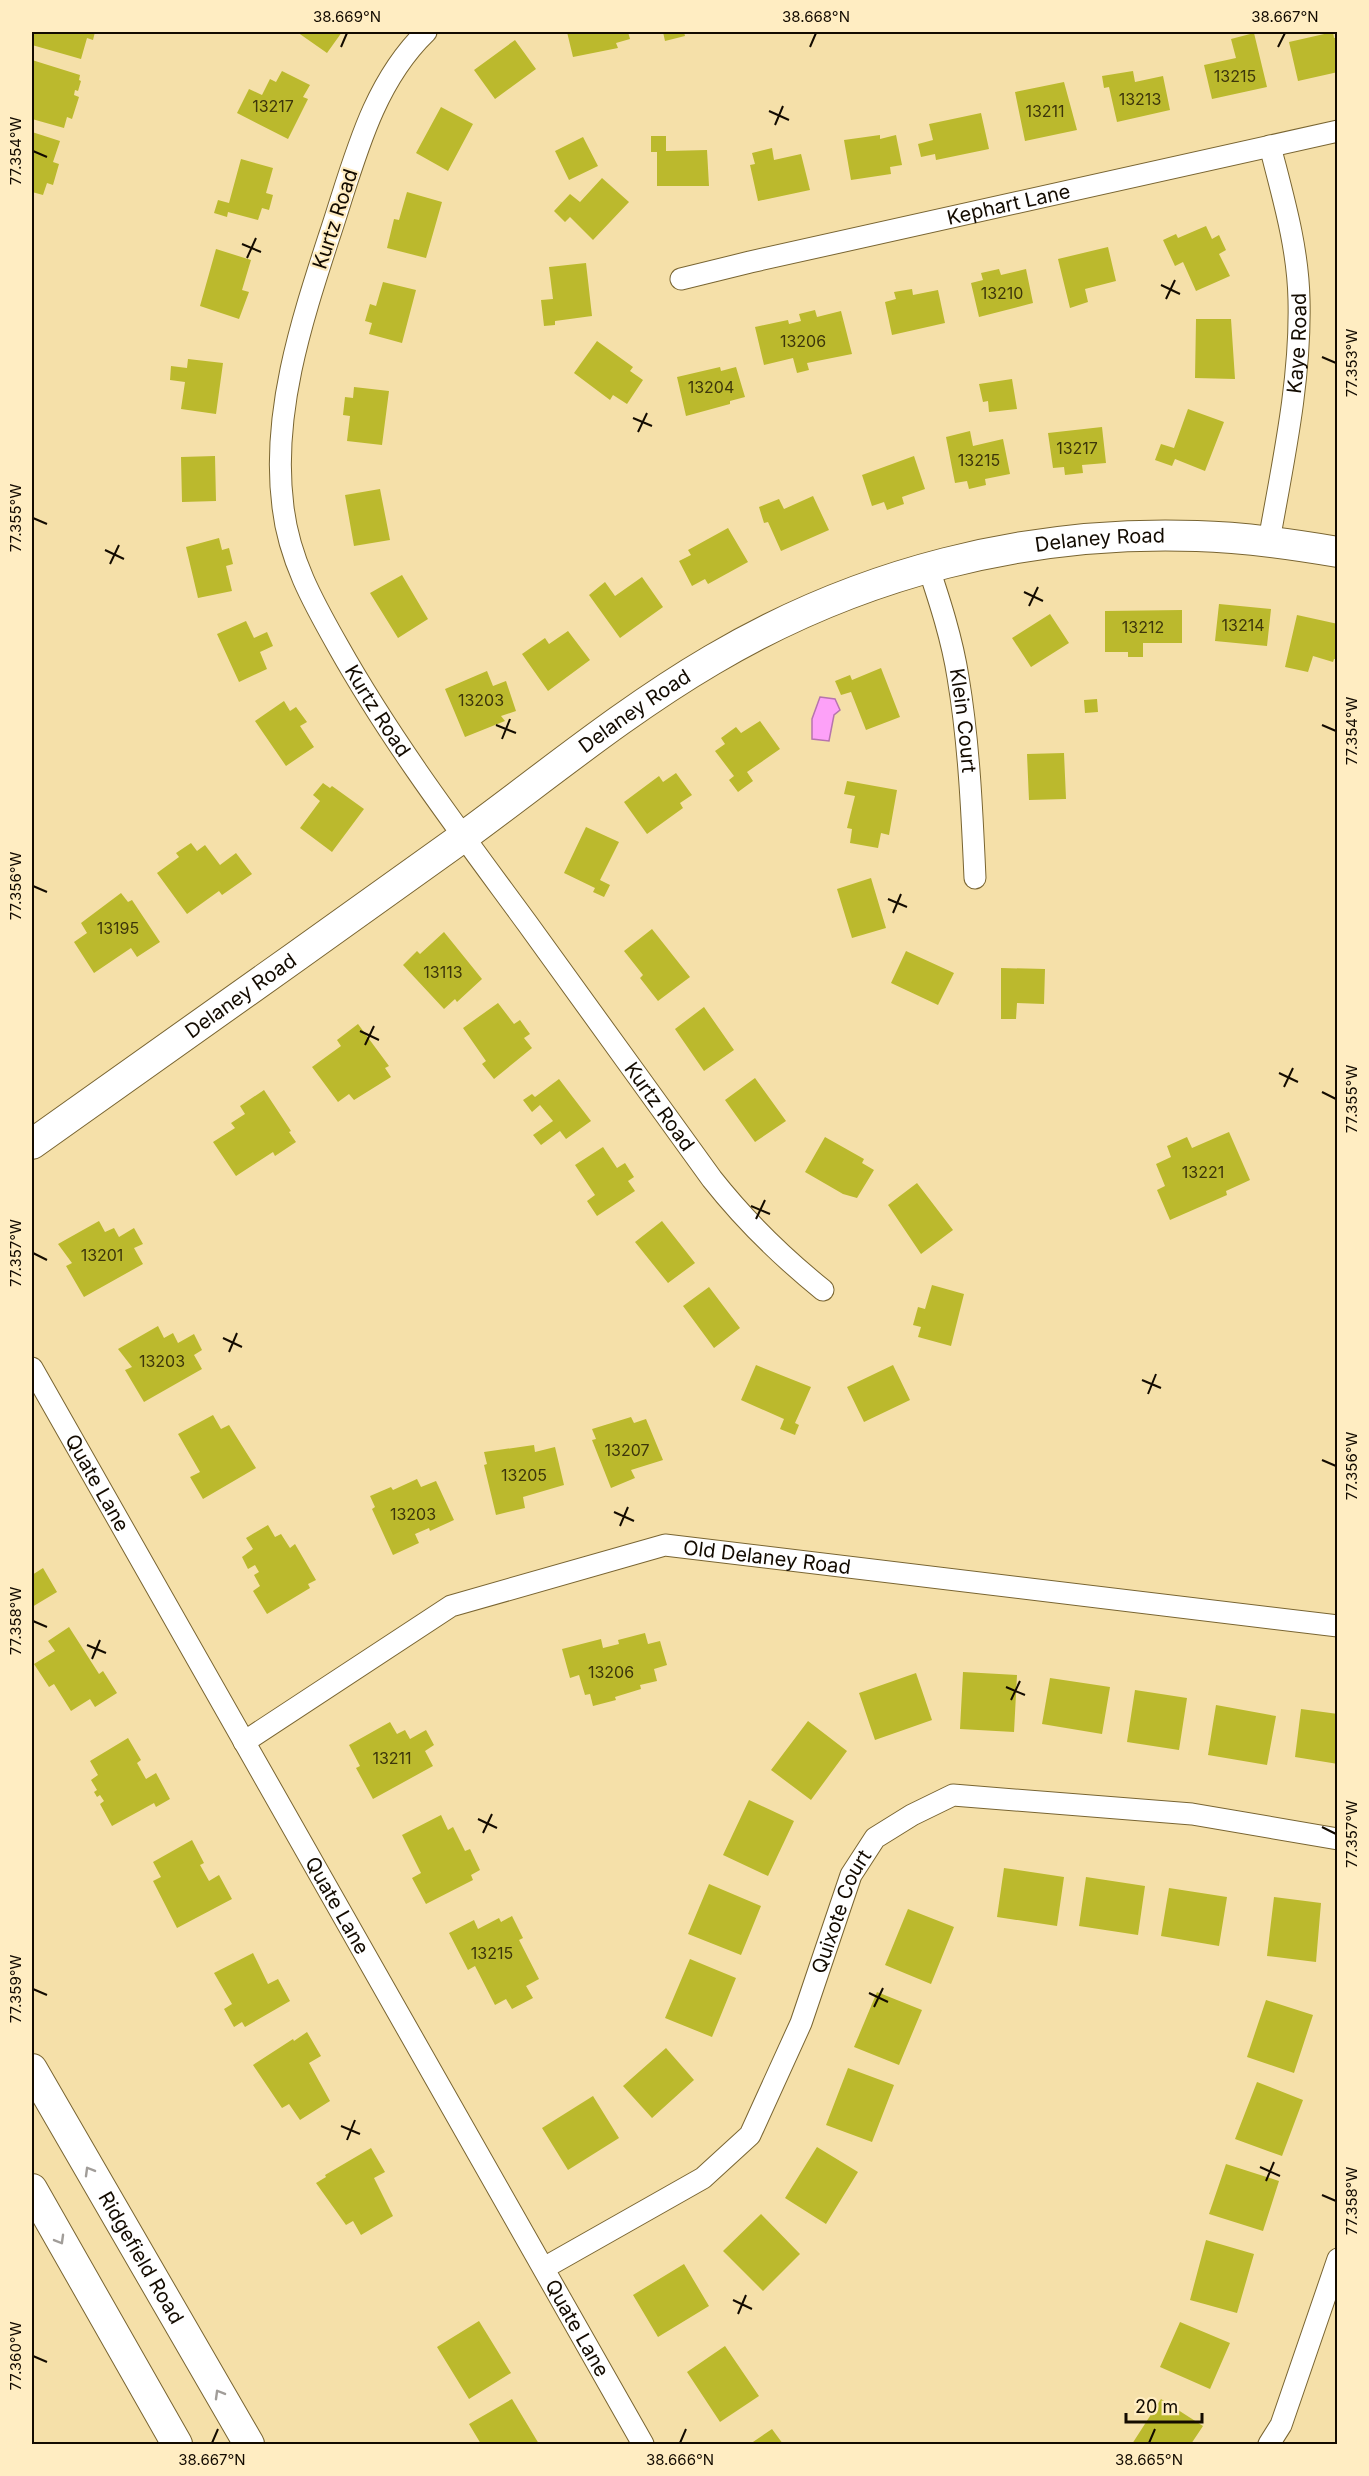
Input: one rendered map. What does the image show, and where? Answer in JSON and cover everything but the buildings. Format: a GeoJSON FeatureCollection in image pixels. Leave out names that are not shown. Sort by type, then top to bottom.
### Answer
{"type":"FeatureCollection","features":[{"type":"Feature","properties":{"kind":"street","name":"Kurtz Road"},"geometry":{"type":"LineString","coordinates":[[426,32],[388,80],[370,115],[308,300],[295,350],[284,413],[280,468],[283,509],[291,550],[306,588],[358,682],[417,773],[463,837],[712,1179],[740,1214],[780,1255],[823,1290]]}},
{"type":"Feature","properties":{"kind":"street","name":"Kephart Lane"},"geometry":{"type":"LineString","coordinates":[[681,279],[1338,131]]}},
{"type":"Feature","properties":{"kind":"street","name":"Kaye Road"},"geometry":{"type":"LineString","coordinates":[[1269,541],[1286,448],[1297,359],[1299,298],[1291,229],[1270,146]]}},
{"type":"Feature","properties":{"kind":"street","name":"Delaney Road"},"geometry":{"type":"LineString","coordinates":[[32,1144],[463,837],[660,693],[712,660],[766,630],[822,604],[875,583],[928,566],[995,550],[1098,538],[1197,536],[1269,541],[1338,552]]}},
{"type":"Feature","properties":{"kind":"street","name":"Klein Court"},"geometry":{"type":"LineString","coordinates":[[928,566],[946,621],[958,677],[970,779],[975,878]]}},
{"type":"Feature","properties":{"kind":"street","name":"Quate Lane"},"geometry":{"type":"LineString","coordinates":[[32,1368],[643,2445]]}},
{"type":"Feature","properties":{"kind":"street","name":"Old Delaney Road"},"geometry":{"type":"LineString","coordinates":[[244,1742],[451,1606],[665,1545],[1338,1626]]}},
{"type":"Feature","properties":{"kind":"street","name":"Quixote Court"},"geometry":{"type":"LineString","coordinates":[[544,2268],[703,2178],[750,2135],[801,2023],[851,1875],[874,1838],[912,1815],[953,1795],[1191,1814],[1338,1839]]}},
{"type":"Feature","properties":{"kind":"street","name":"Ridgefield Road"},"geometry":{"type":"LineString","coordinates":[[32,2069],[249,2445]]}},
{"type":"Feature","properties":{"kind":"street"},"geometry":{"type":"LineString","coordinates":[[32,2189],[177,2445]]}},
{"type":"Feature","properties":{"kind":"street"},"geometry":{"type":"LineString","coordinates":[[1269,2445],[1281,2425],[1338,2259]]}},
{"type":"Feature","properties":{"kind":"shaded area"},"geometry":{"type":"Polygon","coordinates":[[[820,697],[835,699],[840,710],[834,715],[829,741],[812,739],[812,719],[820,697]]]}}]}
